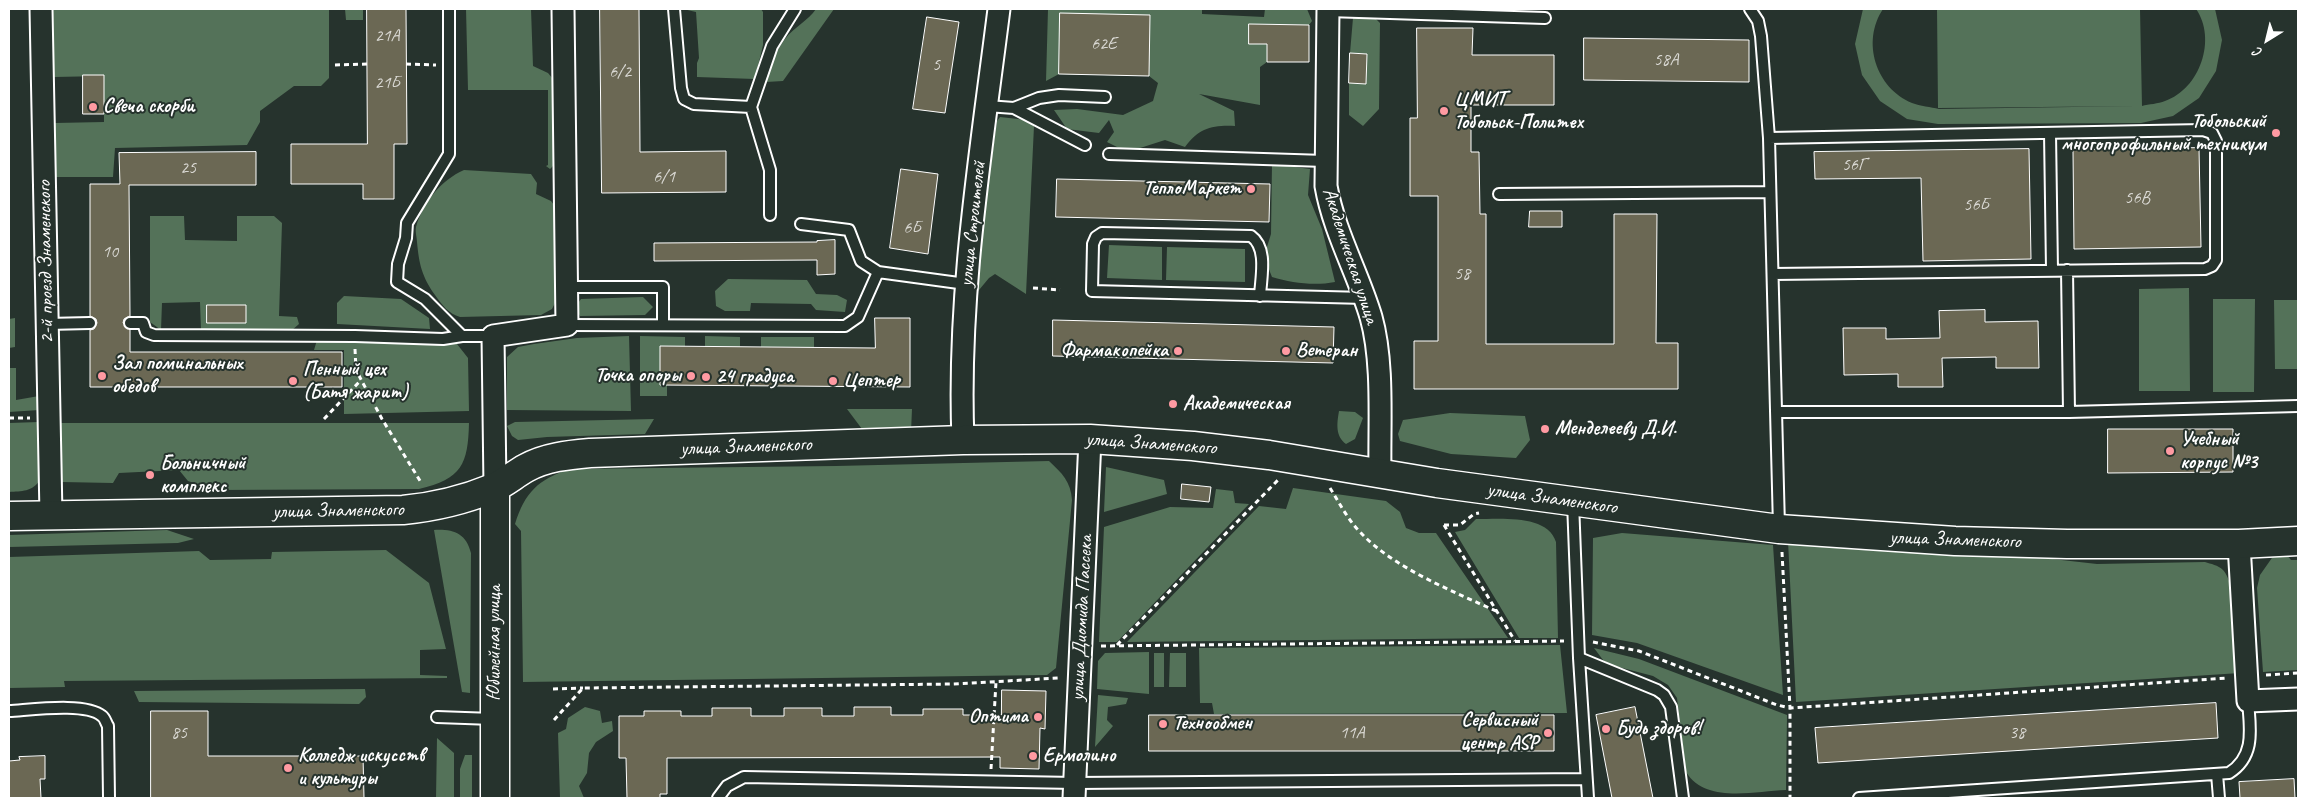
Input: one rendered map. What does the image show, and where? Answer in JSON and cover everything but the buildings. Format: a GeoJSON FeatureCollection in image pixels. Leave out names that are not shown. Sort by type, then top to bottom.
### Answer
{"type":"FeatureCollection","features":[{"type":"Feature","properties":{"kind":"main road","name":"улица Знаменского"},"geometry":{"type":"LineString","coordinates":[[9,516],[403,510],[436,506],[495,487],[528,467],[552,457],[590,452],[963,440],[1090,438],[1193,446],[1269,455],[1573,502],[1780,540],[2067,544],[2239,544],[2298,541]]}},
{"type":"Feature","properties":{"kind":"main road","name":"Юбилейная улица"},"geometry":{"type":"LineString","coordinates":[[495,487],[495,798]]}},
{"type":"Feature","properties":{"kind":"street","name":"2-й проезд Знаменского"},"geometry":{"type":"LineString","coordinates":[[41,9],[51,515]]}},
{"type":"Feature","properties":{"kind":"street"},"geometry":{"type":"LineString","coordinates":[[495,487],[493,336],[567,325],[563,9]]}},
{"type":"Feature","properties":{"kind":"street","name":"улица Строителей"},"geometry":{"type":"LineString","coordinates":[[963,440],[961,394],[966,284],[998,9]]}},
{"type":"Feature","properties":{"kind":"street","name":"Академическая улица"},"geometry":{"type":"LineString","coordinates":[[1328,10],[1325,161],[1328,201],[1364,298],[1376,346],[1380,473]]}},
{"type":"Feature","properties":{"kind":"street","name":"улица Диомида Пассека"},"geometry":{"type":"LineString","coordinates":[[1075,791],[1090,438]]}},
{"type":"Feature","properties":{"kind":"street"},"geometry":{"type":"LineString","coordinates":[[2239,544],[2248,701],[2298,700]]}},
{"type":"Feature","properties":{"kind":"lane"},"geometry":{"type":"LineString","coordinates":[[449,9],[450,154],[408,223],[406,238],[398,264],[397,282],[425,299],[462,336]]}},
{"type":"Feature","properties":{"kind":"lane"},"geometry":{"type":"LineString","coordinates":[[674,9],[681,88],[684,99],[694,104],[751,107]]}},
{"type":"Feature","properties":{"kind":"lane"},"geometry":{"type":"LineString","coordinates":[[770,215],[770,170],[751,107],[772,46],[795,9]]}},
{"type":"Feature","properties":{"kind":"lane"},"geometry":{"type":"LineString","coordinates":[[1750,9],[1758,21],[1761,36],[1769,138],[1780,540]]}},
{"type":"Feature","properties":{"kind":"lane"},"geometry":{"type":"LineString","coordinates":[[1328,10],[1545,18]]}},
{"type":"Feature","properties":{"kind":"lane"},"geometry":{"type":"LineString","coordinates":[[1014,108],[1039,98],[1058,95],[1105,97]]}},
{"type":"Feature","properties":{"kind":"lane"},"geometry":{"type":"LineString","coordinates":[[987,106],[1014,108],[1085,145]]}},
{"type":"Feature","properties":{"kind":"lane"},"geometry":{"type":"LineString","coordinates":[[1769,138],[2203,130],[2212,134],[2216,141],[2216,260],[2212,266],[2205,269],[1773,274]]}},
{"type":"Feature","properties":{"kind":"lane"},"geometry":{"type":"LineString","coordinates":[[2050,133],[2052,270]]}},
{"type":"Feature","properties":{"kind":"lane"},"geometry":{"type":"LineString","coordinates":[[1109,154],[1325,161]]}},
{"type":"Feature","properties":{"kind":"lane"},"geometry":{"type":"LineString","coordinates":[[1499,194],[1770,192]]}},
{"type":"Feature","properties":{"kind":"lane"},"geometry":{"type":"LineString","coordinates":[[801,224],[849,230],[861,261],[878,272],[966,284]]}},
{"type":"Feature","properties":{"kind":"lane"},"geometry":{"type":"LineString","coordinates":[[1260,296],[1261,249],[1258,241],[1251,236],[1102,233],[1096,237],[1093,244],[1092,291],[1260,296],[1364,298]]}},
{"type":"Feature","properties":{"kind":"lane"},"geometry":{"type":"LineString","coordinates":[[2067,270],[2069,412]]}},
{"type":"Feature","properties":{"kind":"lane"},"geometry":{"type":"LineString","coordinates":[[567,325],[845,326],[858,317],[878,272]]}},
{"type":"Feature","properties":{"kind":"lane"},"geometry":{"type":"LineString","coordinates":[[566,287],[663,287],[663,325]]}},
{"type":"Feature","properties":{"kind":"lane"},"geometry":{"type":"LineString","coordinates":[[47,324],[90,323]]}},
{"type":"Feature","properties":{"kind":"lane"},"geometry":{"type":"LineString","coordinates":[[130,323],[142,323],[146,332],[154,335],[355,336],[443,339],[462,336],[493,336]]}},
{"type":"Feature","properties":{"kind":"lane"},"geometry":{"type":"LineString","coordinates":[[1776,412],[2069,412],[2298,406]]}},
{"type":"Feature","properties":{"kind":"lane"},"geometry":{"type":"LineString","coordinates":[[1573,502],[1579,658],[1588,798]]}},
{"type":"Feature","properties":{"kind":"lane"},"geometry":{"type":"LineString","coordinates":[[1579,658],[1657,690],[1664,695],[1671,708],[1683,798]]}},
{"type":"Feature","properties":{"kind":"lane"},"geometry":{"type":"LineString","coordinates":[[1859,798],[2229,773],[2238,767],[2249,748],[2248,701]]}},
{"type":"Feature","properties":{"kind":"lane"},"geometry":{"type":"LineString","coordinates":[[9,711],[74,709],[90,710],[103,716],[108,726],[109,798]]}},
{"type":"Feature","properties":{"kind":"lane"},"geometry":{"type":"LineString","coordinates":[[437,717],[495,719]]}},
{"type":"Feature","properties":{"kind":"lane"},"geometry":{"type":"LineString","coordinates":[[2217,774],[2219,798]]}},
{"type":"Feature","properties":{"kind":"lane"},"geometry":{"type":"LineString","coordinates":[[718,798],[727,786],[744,777],[990,781],[1075,791],[1586,779]]}},
{"type":"Feature","properties":{"kind":"path"},"geometry":{"type":"LineString","coordinates":[[335,65],[367,64]]}},
{"type":"Feature","properties":{"kind":"path"},"geometry":{"type":"LineString","coordinates":[[406,64],[449,65]]}},
{"type":"Feature","properties":{"kind":"path"},"geometry":{"type":"LineString","coordinates":[[1033,288],[1060,290]]}},
{"type":"Feature","properties":{"kind":"path"},"geometry":{"type":"LineString","coordinates":[[355,336],[356,370],[382,419],[424,488]]}},
{"type":"Feature","properties":{"kind":"path"},"geometry":{"type":"LineString","coordinates":[[324,418],[361,380]]}},
{"type":"Feature","properties":{"kind":"path"},"geometry":{"type":"LineString","coordinates":[[9,418],[34,418]]}},
{"type":"Feature","properties":{"kind":"path"},"geometry":{"type":"LineString","coordinates":[[1117,646],[1278,480]]}},
{"type":"Feature","properties":{"kind":"path"},"geometry":{"type":"LineString","coordinates":[[1328,486],[1352,523],[1375,546],[1398,562],[1498,612]]}},
{"type":"Feature","properties":{"kind":"path"},"geometry":{"type":"LineString","coordinates":[[1486,513],[1474,514],[1460,525],[1444,525],[1516,642]]}},
{"type":"Feature","properties":{"kind":"path"},"geometry":{"type":"LineString","coordinates":[[1780,540],[1790,708],[1790,798]]}},
{"type":"Feature","properties":{"kind":"path"},"geometry":{"type":"LineString","coordinates":[[1564,631],[1565,651]]}},
{"type":"Feature","properties":{"kind":"path"},"geometry":{"type":"LineString","coordinates":[[1093,646],[1564,641]]}},
{"type":"Feature","properties":{"kind":"path"},"geometry":{"type":"LineString","coordinates":[[1590,642],[1639,651],[1777,706],[1790,708],[2232,677]]}},
{"type":"Feature","properties":{"kind":"path"},"geometry":{"type":"LineString","coordinates":[[2258,675],[2298,673]]}},
{"type":"Feature","properties":{"kind":"path"},"geometry":{"type":"LineString","coordinates":[[554,689],[996,682],[1063,677]]}},
{"type":"Feature","properties":{"kind":"path"},"geometry":{"type":"LineString","coordinates":[[990,781],[996,682]]}},
{"type":"Feature","properties":{"kind":"path"},"geometry":{"type":"LineString","coordinates":[[554,720],[584,688]]}},
{"type":"Feature","properties":{"kind":"green space"},"geometry":{"type":"Polygon","coordinates":[[[53,9],[329,9],[329,78],[321,86],[294,86],[260,111],[260,122],[247,145],[115,148],[113,177],[56,177],[55,123],[104,122],[104,76],[54,77],[53,9]]]}},
{"type":"Feature","properties":{"kind":"green space"},"geometry":{"type":"Polygon","coordinates":[[[345,9],[363,9],[363,20],[346,20],[345,9]]]}},
{"type":"Feature","properties":{"kind":"green space"},"geometry":{"type":"Polygon","coordinates":[[[466,9],[531,9],[533,66],[548,73],[553,79],[553,166],[550,169],[546,166],[548,165],[548,90],[468,90],[466,9]]]}},
{"type":"Feature","properties":{"kind":"green space"},"geometry":{"type":"Polygon","coordinates":[[[683,9],[761,9],[763,12],[763,45],[755,79],[697,77],[699,58],[696,12],[683,9]]]}},
{"type":"Feature","properties":{"kind":"green space"},"geometry":{"type":"Polygon","coordinates":[[[816,9],[834,9],[783,81],[766,82],[773,60],[781,44],[816,9]]]}},
{"type":"Feature","properties":{"kind":"green space"},"geometry":{"type":"Polygon","coordinates":[[[1048,9],[1202,9],[1202,14],[1264,17],[1265,9],[1307,9],[1312,21],[1309,25],[1249,24],[1249,44],[1267,44],[1267,62],[1260,67],[1260,105],[1199,94],[1234,111],[1235,126],[1219,126],[1207,129],[1195,136],[1185,147],[1165,140],[1137,149],[1121,149],[1107,142],[1114,132],[1109,120],[1099,133],[1067,129],[1054,110],[1077,109],[1123,115],[1153,101],[1158,83],[1149,76],[1059,74],[1046,81],[1048,9]]]}},
{"type":"Feature","properties":{"kind":"green space"},"geometry":{"type":"Polygon","coordinates":[[[1863,9],[1883,9],[1876,22],[1873,49],[1881,75],[1889,87],[1912,103],[1939,109],[2140,106],[1938,108],[1937,9],[2140,9],[2142,106],[2162,102],[2177,95],[2188,86],[2196,75],[2202,62],[2205,34],[2202,21],[2196,9],[2215,9],[2222,40],[2216,71],[2199,98],[2173,116],[2141,123],[1938,124],[1907,119],[1880,101],[1862,75],[1855,44],[1863,9]]]}},
{"type":"Feature","properties":{"kind":"green space"},"geometry":{"type":"Polygon","coordinates":[[[1374,17],[1380,23],[1379,109],[1363,126],[1349,115],[1349,83],[1366,83],[1367,54],[1350,53],[1353,18],[1374,17]]]}},
{"type":"Feature","properties":{"kind":"green space"},"geometry":{"type":"Polygon","coordinates":[[[1000,117],[1027,120],[1034,126],[1026,294],[995,274],[989,278],[974,296],[982,209],[985,206],[997,121],[1000,117]]]}},
{"type":"Feature","properties":{"kind":"green space"},"geometry":{"type":"Polygon","coordinates":[[[1272,164],[1310,169],[1308,195],[1322,229],[1335,282],[1303,283],[1272,277],[1268,267],[1266,250],[1271,234],[1272,164]]]}},
{"type":"Feature","properties":{"kind":"green space"},"geometry":{"type":"Polygon","coordinates":[[[464,170],[531,174],[537,183],[536,194],[551,201],[557,209],[557,299],[552,309],[541,315],[460,317],[446,309],[431,288],[420,264],[416,227],[423,209],[434,193],[448,180],[464,170]]]}},
{"type":"Feature","properties":{"kind":"green space"},"geometry":{"type":"Polygon","coordinates":[[[150,216],[184,216],[185,240],[237,241],[237,216],[274,216],[282,223],[279,316],[297,317],[299,324],[291,331],[201,330],[200,302],[162,303],[161,330],[150,322],[150,216]],[[207,305],[207,323],[246,323],[246,305],[207,305]]]}},
{"type":"Feature","properties":{"kind":"green space"},"geometry":{"type":"Polygon","coordinates":[[[1109,245],[1162,247],[1162,280],[1107,278],[1109,245]]]}},
{"type":"Feature","properties":{"kind":"green space"},"geometry":{"type":"Polygon","coordinates":[[[1167,247],[1245,249],[1245,282],[1166,280],[1167,247]]]}},
{"type":"Feature","properties":{"kind":"green space"},"geometry":{"type":"Polygon","coordinates":[[[728,279],[807,280],[816,294],[837,295],[847,300],[845,312],[816,310],[811,304],[751,303],[750,311],[725,311],[716,306],[715,291],[728,279]]]}},
{"type":"Feature","properties":{"kind":"green space"},"geometry":{"type":"Polygon","coordinates":[[[2189,288],[2190,391],[2139,391],[2139,289],[2189,288]]]}},
{"type":"Feature","properties":{"kind":"green space"},"geometry":{"type":"Polygon","coordinates":[[[344,296],[401,299],[429,318],[430,329],[337,324],[337,303],[344,296]]]}},
{"type":"Feature","properties":{"kind":"green space"},"geometry":{"type":"Polygon","coordinates":[[[643,297],[653,307],[645,315],[580,316],[575,307],[581,299],[643,297]]]}},
{"type":"Feature","properties":{"kind":"green space"},"geometry":{"type":"Polygon","coordinates":[[[2213,299],[2255,299],[2254,392],[2213,392],[2213,299]]]}},
{"type":"Feature","properties":{"kind":"green space"},"geometry":{"type":"Polygon","coordinates":[[[2274,300],[2298,300],[2298,369],[2275,369],[2274,300]]]}},
{"type":"Feature","properties":{"kind":"green space"},"geometry":{"type":"Polygon","coordinates":[[[15,318],[15,347],[9,348],[9,319],[15,318]]]}},
{"type":"Feature","properties":{"kind":"green space"},"geometry":{"type":"Polygon","coordinates":[[[629,336],[631,411],[507,410],[507,357],[518,347],[577,338],[629,336]]]}},
{"type":"Feature","properties":{"kind":"green space"},"geometry":{"type":"Polygon","coordinates":[[[640,336],[685,337],[685,347],[660,385],[667,385],[667,396],[640,396],[640,336]]]}},
{"type":"Feature","properties":{"kind":"green space"},"geometry":{"type":"Polygon","coordinates":[[[705,336],[740,337],[740,347],[705,347],[705,336]]]}},
{"type":"Feature","properties":{"kind":"green space"},"geometry":{"type":"Polygon","coordinates":[[[761,337],[814,337],[814,348],[761,347],[761,337]]]}},
{"type":"Feature","properties":{"kind":"green space"},"geometry":{"type":"Polygon","coordinates":[[[317,340],[457,344],[468,358],[469,411],[344,414],[344,350],[314,350],[317,340]]]}},
{"type":"Feature","properties":{"kind":"green space"},"geometry":{"type":"Polygon","coordinates":[[[9,368],[16,368],[16,400],[39,396],[39,410],[9,412],[9,368]]]}},
{"type":"Feature","properties":{"kind":"green space"},"geometry":{"type":"Polygon","coordinates":[[[847,409],[912,409],[911,432],[865,433],[847,409]]]}},
{"type":"Feature","properties":{"kind":"green space"},"geometry":{"type":"Polygon","coordinates":[[[1339,411],[1355,412],[1363,418],[1355,439],[1346,444],[1338,433],[1339,411]]]}},
{"type":"Feature","properties":{"kind":"green space"},"geometry":{"type":"Polygon","coordinates":[[[1450,413],[1525,416],[1530,440],[1516,458],[1451,454],[1400,441],[1398,434],[1403,420],[1450,413]]]}},
{"type":"Feature","properties":{"kind":"green space"},"geometry":{"type":"Polygon","coordinates":[[[654,419],[645,434],[547,437],[518,440],[512,436],[507,426],[515,422],[654,419]]]}},
{"type":"Feature","properties":{"kind":"green space"},"geometry":{"type":"Polygon","coordinates":[[[39,422],[40,480],[30,489],[9,492],[9,423],[39,422]]]}},
{"type":"Feature","properties":{"kind":"green space"},"geometry":{"type":"Polygon","coordinates":[[[55,423],[469,423],[467,449],[460,468],[445,480],[419,489],[215,490],[188,481],[179,470],[119,473],[113,483],[62,482],[57,474],[55,423]]]}},
{"type":"Feature","properties":{"kind":"green space"},"geometry":{"type":"Polygon","coordinates":[[[1049,461],[1065,478],[1070,488],[1072,500],[1056,668],[1047,675],[523,682],[521,531],[515,524],[528,495],[541,483],[558,473],[569,469],[1049,461]]]}},
{"type":"Feature","properties":{"kind":"green space"},"geometry":{"type":"Polygon","coordinates":[[[1106,467],[1164,480],[1167,494],[1104,512],[1106,467]]]}},
{"type":"Feature","properties":{"kind":"green space"},"geometry":{"type":"Polygon","coordinates":[[[1293,488],[1386,501],[1400,512],[1406,528],[1419,533],[1436,533],[1508,638],[1127,642],[1259,506],[1286,509],[1293,488]]]}},
{"type":"Feature","properties":{"kind":"green space"},"geometry":{"type":"Polygon","coordinates":[[[1216,489],[1233,491],[1235,503],[1249,504],[1117,642],[1099,642],[1104,527],[1170,507],[1213,508],[1216,489]]]}},
{"type":"Feature","properties":{"kind":"green space"},"geometry":{"type":"Polygon","coordinates":[[[1476,519],[1510,519],[1534,522],[1551,533],[1556,542],[1558,638],[1519,638],[1455,532],[1465,530],[1476,519]]]}},
{"type":"Feature","properties":{"kind":"green space"},"geometry":{"type":"Polygon","coordinates":[[[167,530],[194,539],[178,543],[9,547],[9,535],[167,530]]]}},
{"type":"Feature","properties":{"kind":"green space"},"geometry":{"type":"Polygon","coordinates":[[[434,530],[447,530],[458,534],[466,541],[471,553],[470,693],[462,692],[434,530]]]}},
{"type":"Feature","properties":{"kind":"green space"},"geometry":{"type":"Polygon","coordinates":[[[1622,533],[1773,545],[1783,695],[1637,643],[1592,635],[1593,538],[1622,533]]]}},
{"type":"Feature","properties":{"kind":"green space"},"geometry":{"type":"Polygon","coordinates":[[[1788,541],[2017,555],[2097,564],[2205,562],[2223,570],[2228,578],[2236,618],[2240,673],[1796,702],[1788,541]]]}},
{"type":"Feature","properties":{"kind":"green space"},"geometry":{"type":"Polygon","coordinates":[[[386,550],[429,583],[446,649],[420,650],[420,675],[447,676],[447,678],[64,681],[65,687],[9,688],[9,557],[199,551],[210,560],[271,559],[272,552],[386,550]]]}},
{"type":"Feature","properties":{"kind":"green space"},"geometry":{"type":"Polygon","coordinates":[[[2274,555],[2287,555],[2291,560],[2298,560],[2298,670],[2263,672],[2257,588],[2260,575],[2274,555]]]}},
{"type":"Feature","properties":{"kind":"green space"},"geometry":{"type":"Polygon","coordinates":[[[1560,645],[1567,713],[1214,714],[1212,703],[1200,703],[1199,648],[1560,645]]]}},
{"type":"Feature","properties":{"kind":"green space"},"geometry":{"type":"Polygon","coordinates":[[[1594,648],[1639,659],[1787,715],[1786,790],[1746,793],[1718,792],[1695,782],[1686,772],[1677,698],[1668,685],[1653,676],[1611,665],[1603,660],[1594,648]]]}},
{"type":"Feature","properties":{"kind":"green space"},"geometry":{"type":"Polygon","coordinates":[[[1149,652],[1149,694],[1097,689],[1098,661],[1105,653],[1149,652]]]}},
{"type":"Feature","properties":{"kind":"green space"},"geometry":{"type":"Polygon","coordinates":[[[1154,653],[1164,653],[1164,687],[1154,687],[1154,653]]]}},
{"type":"Feature","properties":{"kind":"green space"},"geometry":{"type":"Polygon","coordinates":[[[1170,653],[1186,653],[1186,687],[1169,687],[1170,653]]]}},
{"type":"Feature","properties":{"kind":"green space"},"geometry":{"type":"Polygon","coordinates":[[[365,689],[366,697],[359,704],[139,702],[134,691],[365,689]]]}},
{"type":"Feature","properties":{"kind":"green space"},"geometry":{"type":"Polygon","coordinates":[[[1098,695],[1128,698],[1126,704],[1108,707],[1107,720],[1113,726],[1095,747],[1098,695]]]}},
{"type":"Feature","properties":{"kind":"green space"},"geometry":{"type":"Polygon","coordinates":[[[585,707],[600,711],[602,723],[612,721],[613,731],[596,742],[589,753],[587,773],[579,786],[584,798],[560,798],[558,733],[566,729],[568,718],[585,707]]]}},
{"type":"Feature","properties":{"kind":"green space"},"geometry":{"type":"Polygon","coordinates":[[[437,738],[454,753],[454,798],[436,798],[437,738]]]}},
{"type":"Feature","properties":{"kind":"green space"},"geometry":{"type":"Polygon","coordinates":[[[465,755],[472,755],[472,798],[460,798],[460,769],[465,755]]]}},
{"type":"Feature","properties":{"kind":"place","name":"Свеча скорби"},"geometry":{"type":"Point","coordinates":[93,107]}},
{"type":"Feature","properties":{"kind":"place","name":"ЦМИТ Тобольск-Политех"},"geometry":{"type":"Point","coordinates":[1444,111]}},
{"type":"Feature","properties":{"kind":"place","name":"Тобольский многопрофильный техникум"},"geometry":{"type":"Point","coordinates":[2276,133]}},
{"type":"Feature","properties":{"kind":"place","name":"ТеплоМаркет"},"geometry":{"type":"Point","coordinates":[1251,189]}},
{"type":"Feature","properties":{"kind":"place","name":"Фармакопейка"},"geometry":{"type":"Point","coordinates":[1178,351]}},
{"type":"Feature","properties":{"kind":"place","name":"Ветеран"},"geometry":{"type":"Point","coordinates":[1286,351]}},
{"type":"Feature","properties":{"kind":"place","name":"Зал поминальных обедов"},"geometry":{"type":"Point","coordinates":[102,376]}},
{"type":"Feature","properties":{"kind":"place","name":"Точка опоры"},"geometry":{"type":"Point","coordinates":[691,376]}},
{"type":"Feature","properties":{"kind":"place","name":"24 градуса"},"geometry":{"type":"Point","coordinates":[706,377]}},
{"type":"Feature","properties":{"kind":"place","name":"Пенный цех (Батя жарит)"},"geometry":{"type":"Point","coordinates":[293,381]}},
{"type":"Feature","properties":{"kind":"place","name":"Цептер"},"geometry":{"type":"Point","coordinates":[833,381]}},
{"type":"Feature","properties":{"kind":"place","name":"Академическая"},"geometry":{"type":"Point","coordinates":[1173,404]}},
{"type":"Feature","properties":{"kind":"place","name":"Менделееву Д.И."},"geometry":{"type":"Point","coordinates":[1545,429]}},
{"type":"Feature","properties":{"kind":"place","name":"Учебный корпус №3"},"geometry":{"type":"Point","coordinates":[2170,451]}},
{"type":"Feature","properties":{"kind":"place","name":"Больничный комплекс"},"geometry":{"type":"Point","coordinates":[150,475]}},
{"type":"Feature","properties":{"kind":"place","name":"Оптима"},"geometry":{"type":"Point","coordinates":[1038,717]}},
{"type":"Feature","properties":{"kind":"place","name":"Технообмен"},"geometry":{"type":"Point","coordinates":[1163,724]}},
{"type":"Feature","properties":{"kind":"place","name":"Будь здоров!"},"geometry":{"type":"Point","coordinates":[1606,729]}},
{"type":"Feature","properties":{"kind":"place","name":"Сервисный центр ASP"},"geometry":{"type":"Point","coordinates":[1548,733]}},
{"type":"Feature","properties":{"kind":"place","name":"Ермолино"},"geometry":{"type":"Point","coordinates":[1033,756]}},
{"type":"Feature","properties":{"kind":"place","name":"Колледж искусств и культуры"},"geometry":{"type":"Point","coordinates":[288,768]}}]}
